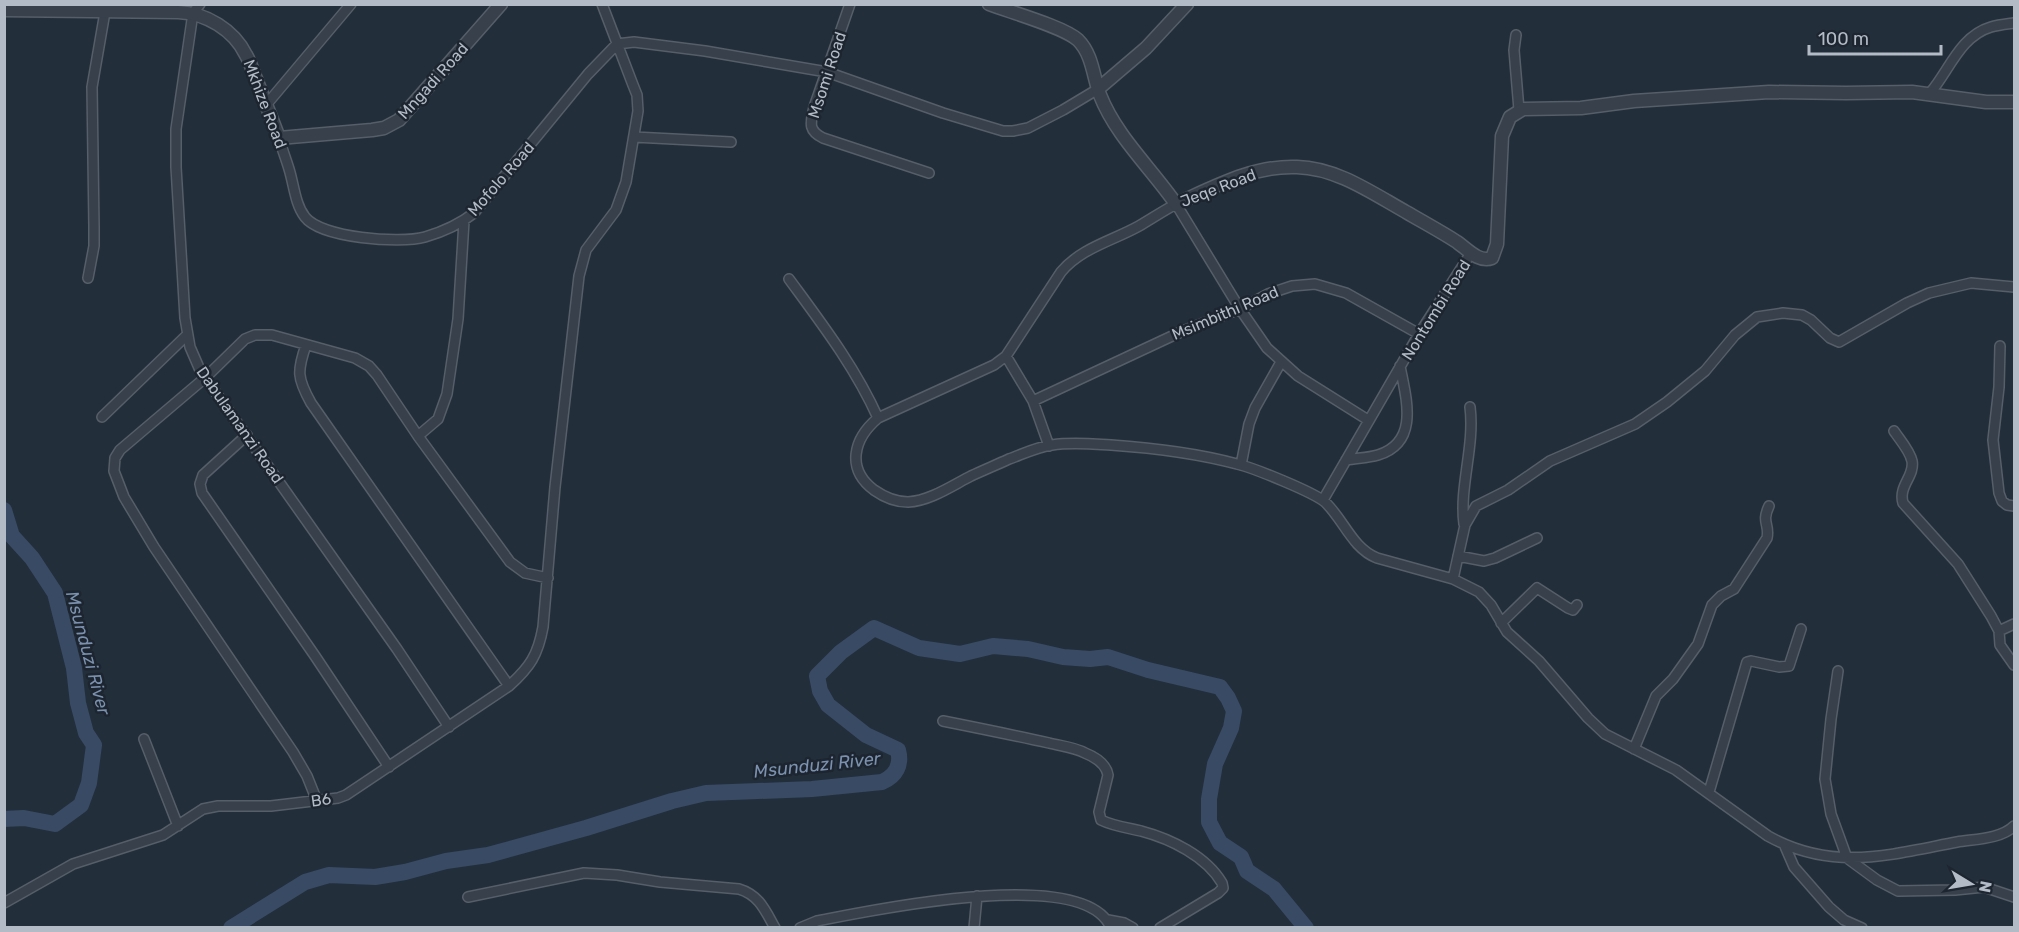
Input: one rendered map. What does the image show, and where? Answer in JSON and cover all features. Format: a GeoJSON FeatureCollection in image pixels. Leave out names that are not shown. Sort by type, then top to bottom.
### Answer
{"type":"FeatureCollection","features":[{"type":"Feature","properties":{"kind":"street"},"geometry":{"type":"LineString","coordinates":[[266,105],[351,4]]}},
{"type":"Feature","properties":{"kind":"street","name":"Mngadi Road"},"geometry":{"type":"LineString","coordinates":[[279,138],[372,130],[384,128],[399,120],[501,4]]}},
{"type":"Feature","properties":{"kind":"street","name":"B6"},"geometry":{"type":"LineString","coordinates":[[4,903],[73,864],[163,835],[203,809],[271,806],[346,795],[509,686],[531,665],[543,627],[555,487],[579,276],[586,250],[611,218],[621,200],[638,111],[637,95],[602,4]]}},
{"type":"Feature","properties":{"kind":"street","name":"Msomi Road"},"geometry":{"type":"LineString","coordinates":[[850,4],[812,118],[811,125],[815,134],[929,173]]}},
{"type":"Feature","properties":{"kind":"street"},"geometry":{"type":"LineString","coordinates":[[989,4],[1062,31],[1079,41],[1090,58],[1098,89],[1117,126],[1176,204],[1240,309],[1267,348],[1298,376],[1368,420]]}},
{"type":"Feature","properties":{"kind":"street"},"geometry":{"type":"LineString","coordinates":[[617,45],[634,42],[705,51],[827,72],[970,122],[1013,131],[1042,122],[1098,89],[1146,48],[1187,4]]}},
{"type":"Feature","properties":{"kind":"street","name":"Mkhize Road"},"geometry":{"type":"LineString","coordinates":[[4,10],[105,12],[138,8],[197,9],[224,29],[240,45],[247,56],[279,138],[297,203],[311,224]]}},
{"type":"Feature","properties":{"kind":"street","name":"Dabulamanzi Road"},"geometry":{"type":"LineString","coordinates":[[197,9],[176,129],[176,167],[187,335],[195,360],[449,727]]}},
{"type":"Feature","properties":{"kind":"street"},"geometry":{"type":"LineString","coordinates":[[88,278],[94,246],[92,87],[105,12]]}},
{"type":"Feature","properties":{"kind":"street"},"geometry":{"type":"LineString","coordinates":[[1930,93],[1961,48],[1973,36],[1990,27],[2014,23]]}},
{"type":"Feature","properties":{"kind":"street"},"geometry":{"type":"LineString","coordinates":[[1516,35],[1514,50],[1519,110]]}},
{"type":"Feature","properties":{"kind":"street","name":"Mofolo Road"},"geometry":{"type":"LineString","coordinates":[[311,224],[348,234],[397,240],[424,238],[464,221],[499,183],[600,61],[617,45]]}},
{"type":"Feature","properties":{"kind":"street"},"geometry":{"type":"LineString","coordinates":[[1471,253],[1488,260],[1494,254],[1498,235],[1501,141],[1508,119],[1519,110],[1530,107],[1581,108],[1634,101],[1769,92],[1912,92],[1986,102],[2014,102]]}},
{"type":"Feature","properties":{"kind":"street"},"geometry":{"type":"LineString","coordinates":[[634,137],[731,142]]}},
{"type":"Feature","properties":{"kind":"street","name":"Jeqe Road"},"geometry":{"type":"LineString","coordinates":[[1006,356],[1061,272],[1071,261],[1084,252],[1138,227],[1176,204],[1255,172],[1287,167],[1311,168],[1335,175],[1368,190],[1450,237],[1471,253]]}},
{"type":"Feature","properties":{"kind":"street"},"geometry":{"type":"LineString","coordinates":[[418,436],[438,419],[447,394],[458,320],[464,221]]}},
{"type":"Feature","properties":{"kind":"street","name":"Nontombi Road"},"geometry":{"type":"LineString","coordinates":[[1323,500],[1419,334],[1471,253]]}},
{"type":"Feature","properties":{"kind":"street"},"geometry":{"type":"LineString","coordinates":[[789,279],[849,362],[878,418]]}},
{"type":"Feature","properties":{"kind":"street"},"geometry":{"type":"LineString","coordinates":[[1464,525],[1476,506],[1508,490],[1542,465],[1565,453],[1624,430],[1652,412],[1705,371],[1736,335],[1757,317],[1783,313],[1802,315],[1811,320],[1830,338],[1839,342],[1929,293],[1971,283],[2014,287]]}},
{"type":"Feature","properties":{"kind":"street","name":"Msimbithi Road"},"geometry":{"type":"LineString","coordinates":[[1033,401],[1185,330],[1240,309],[1253,300],[1281,289],[1304,284],[1315,284],[1334,289],[1361,300],[1419,334]]}},
{"type":"Feature","properties":{"kind":"street"},"geometry":{"type":"LineString","coordinates":[[102,417],[187,335]]}},
{"type":"Feature","properties":{"kind":"street"},"geometry":{"type":"LineString","coordinates":[[317,801],[307,776],[293,752],[154,547],[124,497],[114,471],[115,458],[120,450],[206,377],[245,339],[255,335],[272,335],[354,358],[369,366],[377,375],[418,436],[510,562],[525,573],[548,578]]}},
{"type":"Feature","properties":{"kind":"street"},"geometry":{"type":"LineString","coordinates":[[306,345],[298,374],[311,403],[509,686]]}},
{"type":"Feature","properties":{"kind":"street"},"geometry":{"type":"LineString","coordinates":[[2000,346],[2000,387],[1993,440],[2001,497],[2007,505],[2014,506]]}},
{"type":"Feature","properties":{"kind":"street"},"geometry":{"type":"LineString","coordinates":[[1049,446],[1033,401],[1006,356],[983,371],[878,418],[867,430],[856,452],[857,470],[868,486],[880,494],[907,502],[936,494],[985,469],[1049,446],[1073,443],[1178,451],[1241,465],[1323,500],[1366,553],[1453,579],[1479,592],[1491,605],[1507,632],[1539,662],[1596,726],[1614,740],[1676,770],[1768,836],[1784,844],[1808,854],[1847,858],[1885,855],[1986,837],[2007,831],[2014,826]]}},
{"type":"Feature","properties":{"kind":"street"},"geometry":{"type":"LineString","coordinates":[[1241,465],[1249,424],[1255,408],[1281,362]]}},
{"type":"Feature","properties":{"kind":"street","name":"Nontombi Road"},"geometry":{"type":"LineString","coordinates":[[1346,460],[1380,454],[1402,437],[1408,416],[1400,366]]}},
{"type":"Feature","properties":{"kind":"street"},"geometry":{"type":"LineString","coordinates":[[1453,579],[1464,525],[1463,507],[1472,430],[1470,407]]}},
{"type":"Feature","properties":{"kind":"street"},"geometry":{"type":"LineString","coordinates":[[1894,431],[1910,455],[1913,464],[1902,493],[1903,503],[1955,559],[1999,631],[2000,645],[2014,665]]}},
{"type":"Feature","properties":{"kind":"street"},"geometry":{"type":"LineString","coordinates":[[247,435],[203,475],[200,484],[202,493],[389,766]]}},
{"type":"Feature","properties":{"kind":"street"},"geometry":{"type":"LineString","coordinates":[[1634,749],[1654,700],[1673,679],[1698,644],[1712,605],[1721,596],[1734,589],[1767,538],[1768,532],[1764,518],[1769,506]]}},
{"type":"Feature","properties":{"kind":"street"},"geometry":{"type":"LineString","coordinates":[[1458,556],[1484,561],[1537,538]]}},
{"type":"Feature","properties":{"kind":"street"},"geometry":{"type":"LineString","coordinates":[[1501,623],[1537,588],[1568,608],[1574,610],[1577,605]]}},
{"type":"Feature","properties":{"kind":"street"},"geometry":{"type":"LineString","coordinates":[[1999,631],[2014,624]]}},
{"type":"Feature","properties":{"kind":"street"},"geometry":{"type":"LineString","coordinates":[[1709,792],[1747,662],[1751,660],[1779,668],[1789,666],[1800,628]]}},
{"type":"Feature","properties":{"kind":"street"},"geometry":{"type":"LineString","coordinates":[[2014,659],[2014,665]]}},
{"type":"Feature","properties":{"kind":"street"},"geometry":{"type":"LineString","coordinates":[[1838,671],[1826,779],[1832,814],[1847,858],[1877,880],[1898,891],[1984,887],[2014,897]]}},
{"type":"Feature","properties":{"kind":"street"},"geometry":{"type":"LineString","coordinates":[[943,721],[1011,733],[1074,749],[1086,753],[1103,764],[1108,775],[1099,812],[1101,820],[1151,834],[1179,847],[1203,862],[1222,883],[1222,888],[1218,893],[1160,927]]}},
{"type":"Feature","properties":{"kind":"street"},"geometry":{"type":"LineString","coordinates":[[144,739],[178,826]]}},
{"type":"Feature","properties":{"kind":"street"},"geometry":{"type":"LineString","coordinates":[[1784,844],[1791,862],[1829,906],[1844,920],[1862,927]]}},
{"type":"Feature","properties":{"kind":"street"},"geometry":{"type":"LineString","coordinates":[[468,897],[570,874],[601,873],[660,882],[739,889],[748,892],[765,908],[775,927]]}},
{"type":"Feature","properties":{"kind":"street"},"geometry":{"type":"LineString","coordinates":[[974,927],[977,896]]}},
{"type":"Feature","properties":{"kind":"street"},"geometry":{"type":"LineString","coordinates":[[800,927],[817,921],[861,913],[977,896],[1033,896],[1070,900],[1091,907],[1109,924],[1124,923],[1133,927]]}},
{"type":"Feature","properties":{"kind":"waterway","name":"Msunduzi River"},"geometry":{"type":"LineString","coordinates":[[4,510],[12,536],[32,558],[55,593],[74,668],[78,703],[86,733],[94,745],[89,783],[81,805],[55,824],[24,818],[4,819]]}},
{"type":"Feature","properties":{"kind":"waterway","name":"Msunduzi River"},"geometry":{"type":"LineString","coordinates":[[231,928],[305,882],[329,875],[375,877],[446,861],[488,855],[706,793],[812,789],[882,782],[891,777],[897,769],[898,750],[866,735],[828,705],[820,691],[817,676],[841,652],[874,628],[919,648],[960,654],[993,646],[1028,649],[1063,657],[1090,659],[1108,657],[1148,670],[1220,687],[1234,711],[1231,728],[1215,764],[1209,799],[1209,822],[1220,843],[1241,857],[1247,871],[1274,889],[1306,928]]}}]}
